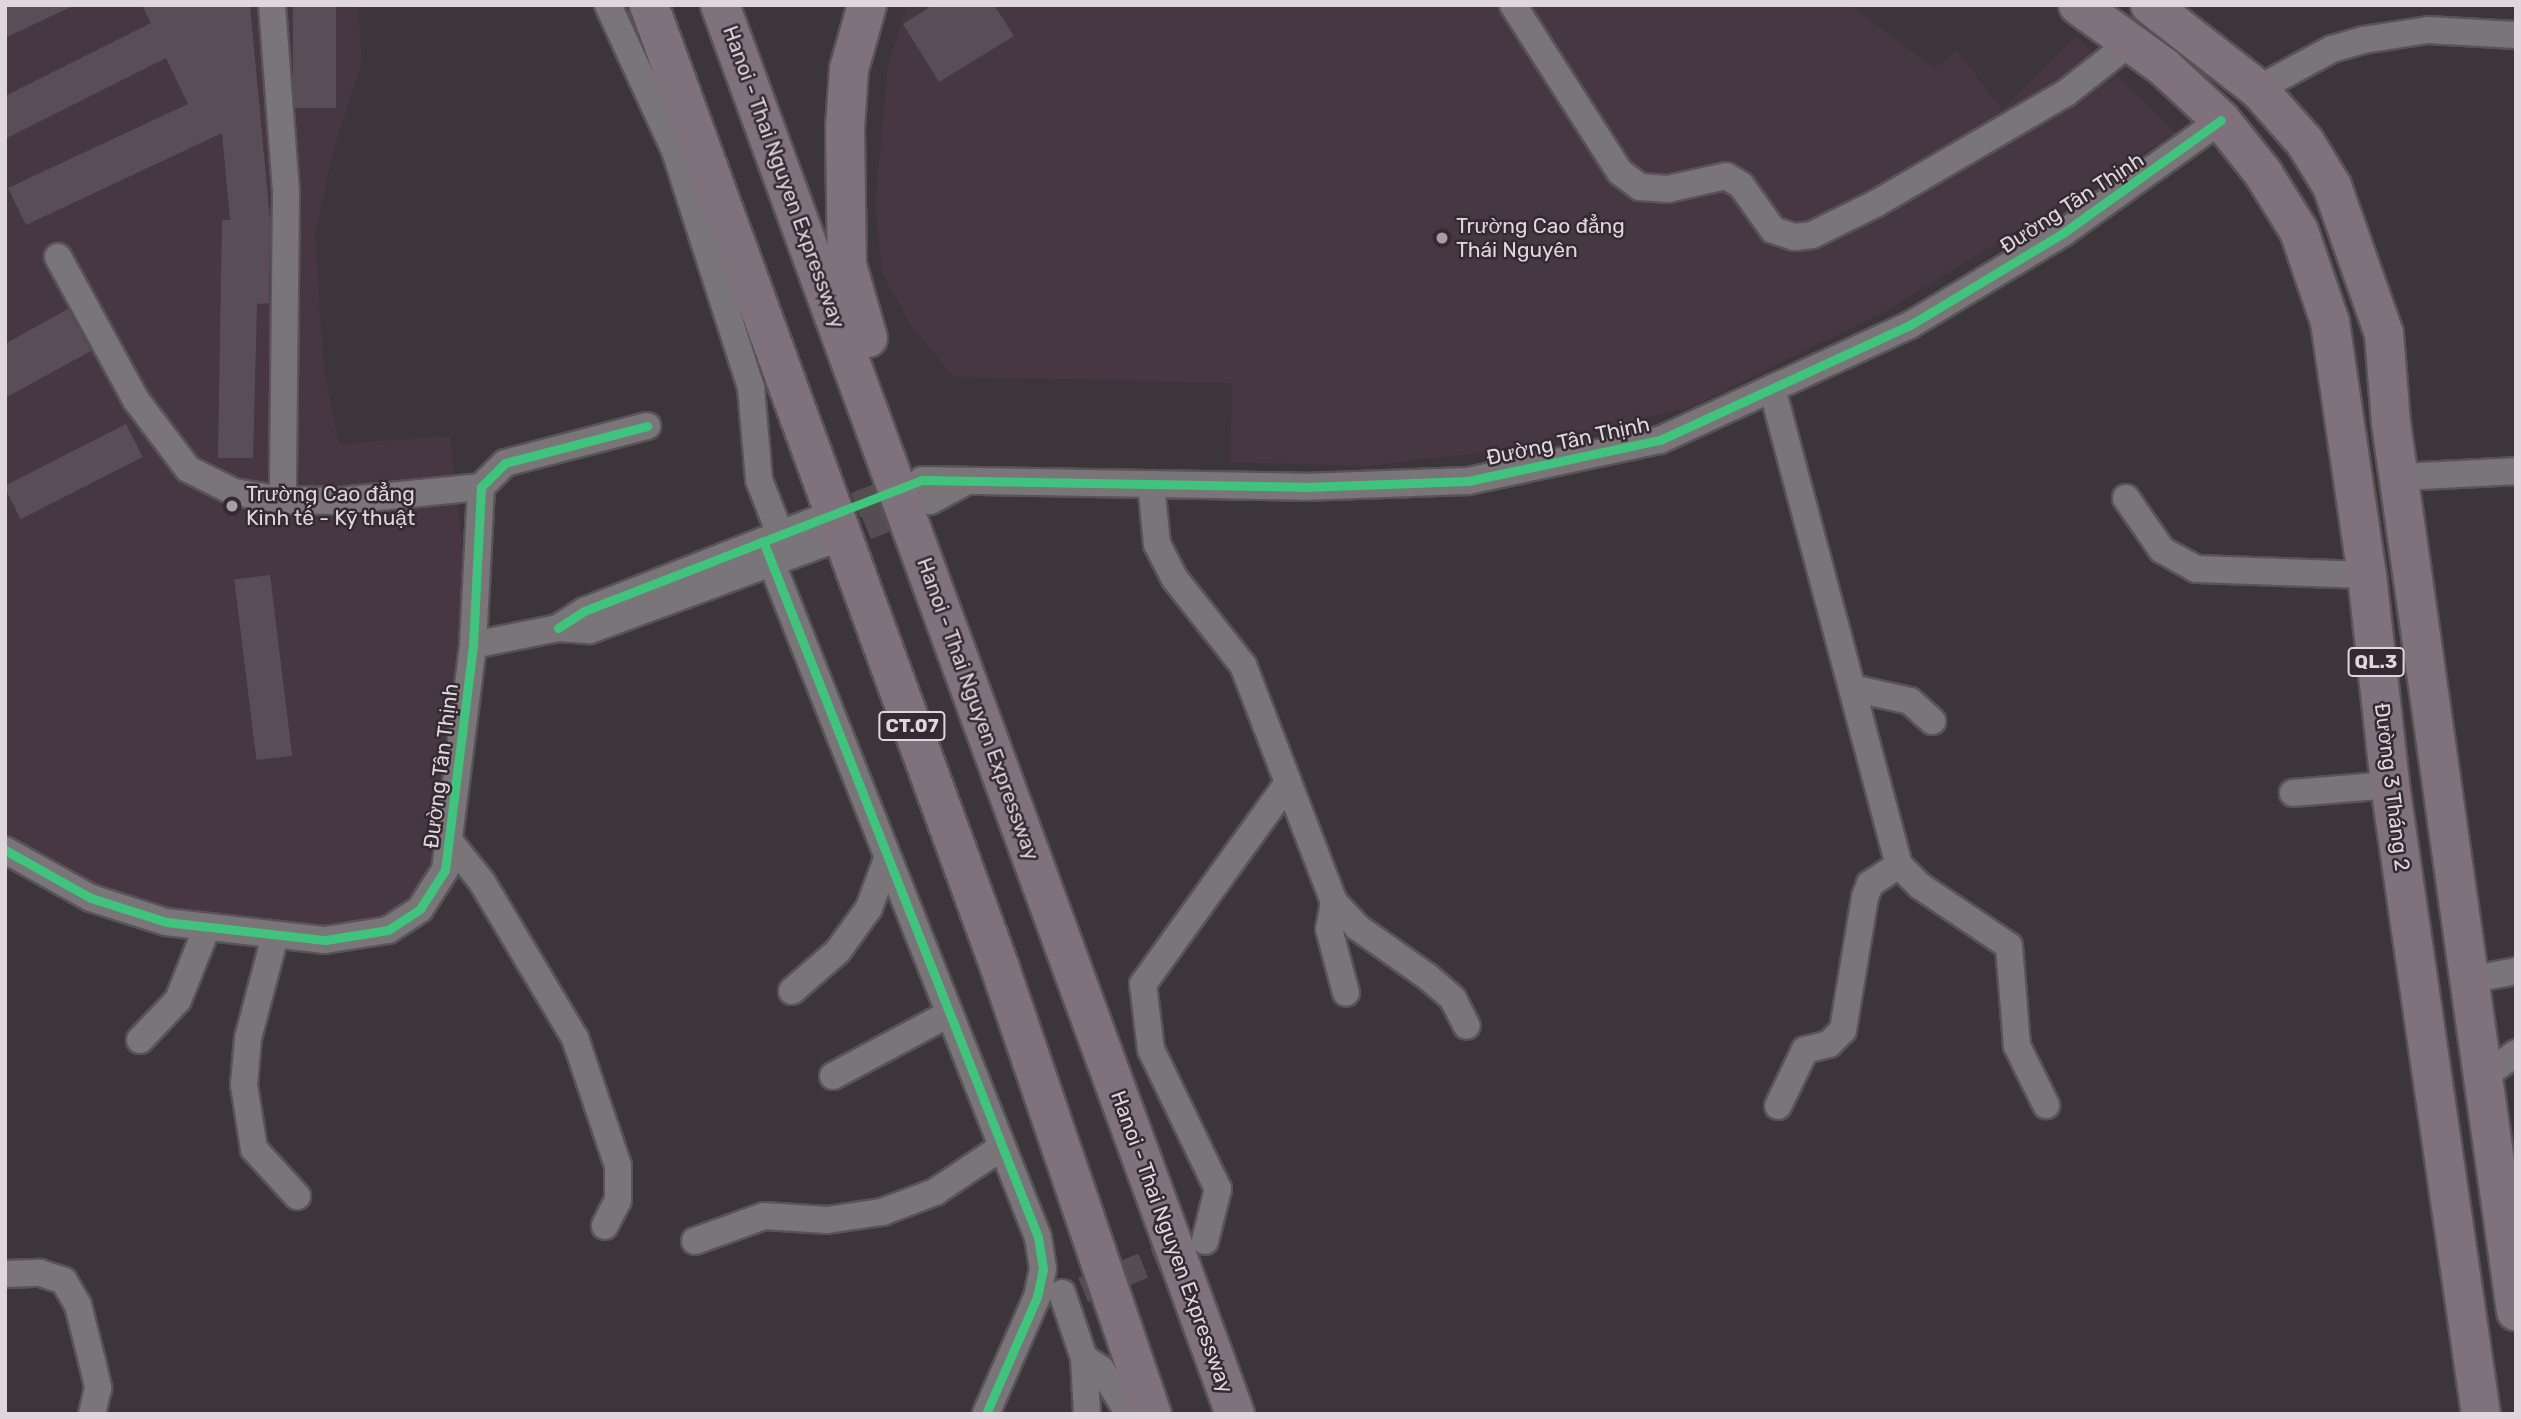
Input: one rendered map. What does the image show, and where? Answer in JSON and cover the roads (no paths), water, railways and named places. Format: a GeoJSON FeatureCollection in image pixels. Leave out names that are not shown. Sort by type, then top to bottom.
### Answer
{"type":"FeatureCollection","features":[{"type":"Feature","properties":{"kind":"highway","name":"CT.07"},"geometry":{"type":"LineString","coordinates":[[647,5],[1000,968],[1152,1414]]}},
{"type":"Feature","properties":{"kind":"highway","name":"Hanoi - Thai Nguyen Expressway"},"geometry":{"type":"LineString","coordinates":[[720,5],[1235,1414]]}},
{"type":"Feature","properties":{"kind":"highway"},"geometry":{"type":"LineString","coordinates":[[867,5],[849,69],[847,265],[877,373],[979,653],[1063,946]]}},
{"type":"Feature","properties":{"kind":"highway","name":"Đường 3 Tháng 2"},"geometry":{"type":"LineString","coordinates":[[2078,5],[2131,42],[2221,120],[2263,173],[2298,231],[2330,321],[2367,575],[2390,785],[2481,1414]]}},
{"type":"Feature","properties":{"kind":"highway","name":"QL.3"},"geometry":{"type":"LineString","coordinates":[[2150,5],[2258,89],[2305,142],[2332,187],[2358,251],[2384,334],[2391,423],[2469,980],[2483,1077],[2510,1226],[2516,1311]]}},
{"type":"Feature","properties":{"kind":"highway"},"geometry":{"type":"LineString","coordinates":[[2347,430],[2391,423]]}},
{"type":"Feature","properties":{"kind":"street"},"geometry":{"type":"LineString","coordinates":[[272,5],[286,192],[283,500]]}},
{"type":"Feature","properties":{"kind":"street"},"geometry":{"type":"LineString","coordinates":[[608,5],[675,151],[751,387],[759,480],[772,547],[947,1015],[999,1149],[1038,1237],[1043,1269],[1061,1293],[1084,1358],[1087,1414]]}},
{"type":"Feature","properties":{"kind":"street"},"geometry":{"type":"LineString","coordinates":[[1513,5],[1620,172],[1640,187],[1668,189],[1726,176],[1741,185],[1773,230],[1794,237],[1812,235],[1877,204],[2066,93],[2131,42]]}},
{"type":"Feature","properties":{"kind":"street"},"geometry":{"type":"LineString","coordinates":[[2258,89],[2332,49],[2363,40],[2428,30],[2516,35]]}},
{"type":"Feature","properties":{"kind":"street","name":"Đường Tân Thịnh"},"geometry":{"type":"LineString","coordinates":[[926,490],[968,481],[1304,488],[1468,481],[1660,440],[1910,325],[2063,233],[2221,120]]}},
{"type":"Feature","properties":{"kind":"street"},"geometry":{"type":"LineString","coordinates":[[58,257],[136,400],[188,469],[234,492],[283,500],[340,501],[481,487],[505,463],[647,426]]}},
{"type":"Feature","properties":{"kind":"street"},"geometry":{"type":"LineString","coordinates":[[1772,388],[1856,689],[1899,865],[1920,886],[2009,946],[2017,1046],[2046,1105]]}},
{"type":"Feature","properties":{"kind":"street"},"geometry":{"type":"LineString","coordinates":[[2399,477],[2516,471]]}},
{"type":"Feature","properties":{"kind":"street"},"geometry":{"type":"LineString","coordinates":[[1151,484],[1157,544],[1175,579],[1243,665],[1334,902],[1357,927],[1453,999],[1467,1027]]}},
{"type":"Feature","properties":{"kind":"street","name":"Đường Tân Thịnh"},"geometry":{"type":"LineString","coordinates":[[5,850],[91,898],[206,930],[325,940],[388,930],[420,909],[445,870],[450,842],[473,645],[481,487]]}},
{"type":"Feature","properties":{"kind":"street"},"geometry":{"type":"LineString","coordinates":[[2126,498],[2162,551],[2196,569],[2367,575]]}},
{"type":"Feature","properties":{"kind":"street"},"geometry":{"type":"LineString","coordinates":[[473,645],[558,628],[590,630],[772,547],[824,530]]}},
{"type":"Feature","properties":{"kind":"street"},"geometry":{"type":"LineString","coordinates":[[1856,689],[1910,701],[1932,721]]}},
{"type":"Feature","properties":{"kind":"street"},"geometry":{"type":"LineString","coordinates":[[1205,1241],[1218,1189],[1151,1050],[1143,984],[1288,783]]}},
{"type":"Feature","properties":{"kind":"street"},"geometry":{"type":"LineString","coordinates":[[2293,793],[2390,785]]}},
{"type":"Feature","properties":{"kind":"street"},"geometry":{"type":"LineString","coordinates":[[450,842],[508,923],[575,1038],[618,1166],[618,1200],[605,1226]]}},
{"type":"Feature","properties":{"kind":"street"},"geometry":{"type":"LineString","coordinates":[[792,991],[838,951],[869,908],[887,859]]}},
{"type":"Feature","properties":{"kind":"street"},"geometry":{"type":"LineString","coordinates":[[1779,1106],[1805,1050],[1829,1044],[1843,1030],[1865,897],[1870,884],[1899,865]]}},
{"type":"Feature","properties":{"kind":"street"},"geometry":{"type":"LineString","coordinates":[[1334,902],[1329,929],[1346,993]]}},
{"type":"Feature","properties":{"kind":"street"},"geometry":{"type":"LineString","coordinates":[[140,1040],[178,1000],[206,930]]}},
{"type":"Feature","properties":{"kind":"street"},"geometry":{"type":"LineString","coordinates":[[275,936],[248,1038],[244,1085],[254,1149],[297,1196]]}},
{"type":"Feature","properties":{"kind":"street"},"geometry":{"type":"LineString","coordinates":[[2469,980],[2516,971]]}},
{"type":"Feature","properties":{"kind":"street"},"geometry":{"type":"LineString","coordinates":[[833,1076],[947,1015]]}},
{"type":"Feature","properties":{"kind":"street"},"geometry":{"type":"LineString","coordinates":[[2483,1077],[2516,1053]]}},
{"type":"Feature","properties":{"kind":"street"},"geometry":{"type":"LineString","coordinates":[[695,1241],[764,1216],[827,1220],[882,1212],[934,1192],[999,1149]]}},
{"type":"Feature","properties":{"kind":"street"},"geometry":{"type":"LineString","coordinates":[[5,1273],[40,1273],[64,1282],[78,1305],[95,1374],[92,1414]]}},
{"type":"Feature","properties":{"kind":"street"},"geometry":{"type":"LineString","coordinates":[[986,1414],[1061,1293]]}},
{"type":"Feature","properties":{"kind":"street"},"geometry":{"type":"LineString","coordinates":[[1084,1358],[1101,1368],[1129,1414]]}},
{"type":"Feature","properties":{"kind":"tunnel"},"geometry":{"type":"LineString","coordinates":[[819,519],[911,484]]}},
{"type":"Feature","properties":{"kind":"tunnel"},"geometry":{"type":"LineString","coordinates":[[830,542],[920,505]]}},
{"type":"Feature","properties":{"kind":"tunnel"},"geometry":{"type":"LineString","coordinates":[[1083,1290],[1192,1246]]}},
{"type":"Feature","properties":{"kind":"place","name":"Trường Cao đẳng Thái Nguyên"},"geometry":{"type":"Point","coordinates":[1442,238]}},
{"type":"Feature","properties":{"kind":"place","name":"Trường Cao đẳng Kinh tế - Kỹ thuật"},"geometry":{"type":"Point","coordinates":[232,506]}}]}
